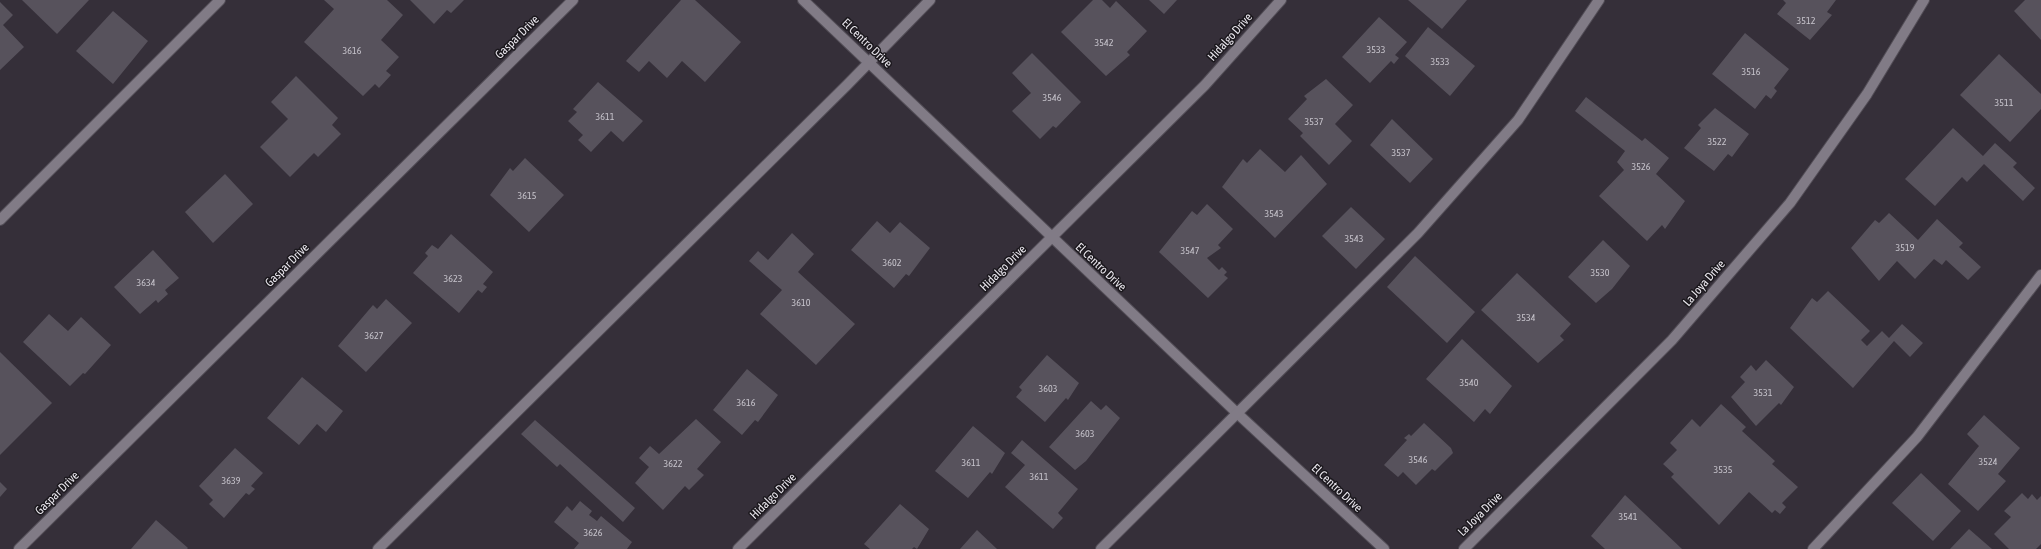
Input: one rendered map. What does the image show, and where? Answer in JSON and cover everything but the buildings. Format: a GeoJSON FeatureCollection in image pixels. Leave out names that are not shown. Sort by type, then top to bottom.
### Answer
{"type":"FeatureCollection","features":[{"type":"Feature","properties":{"kind":"street"},"geometry":{"type":"LineString","coordinates":[[0,220],[220,0]]}},
{"type":"Feature","properties":{"kind":"street","name":"Gaspar Drive"},"geometry":{"type":"LineString","coordinates":[[19,549],[573,0]]}},
{"type":"Feature","properties":{"kind":"street","name":"El Centro Drive"},"geometry":{"type":"LineString","coordinates":[[803,0],[1238,414],[1384,549]]}},
{"type":"Feature","properties":{"kind":"street"},"geometry":{"type":"LineString","coordinates":[[378,549],[930,0]]}},
{"type":"Feature","properties":{"kind":"street","name":"Hidalgo Drive"},"geometry":{"type":"LineString","coordinates":[[738,549],[1205,85],[1281,0]]}},
{"type":"Feature","properties":{"kind":"street"},"geometry":{"type":"LineString","coordinates":[[1101,549],[1418,233],[1518,120],[1599,0]]}},
{"type":"Feature","properties":{"kind":"street","name":"La Joya Drive"},"geometry":{"type":"LineString","coordinates":[[1464,549],[1672,340],[1790,203],[1867,94],[1924,0]]}},
{"type":"Feature","properties":{"kind":"street"},"geometry":{"type":"LineString","coordinates":[[1813,549],[1917,437],[2041,275]]}}]}
